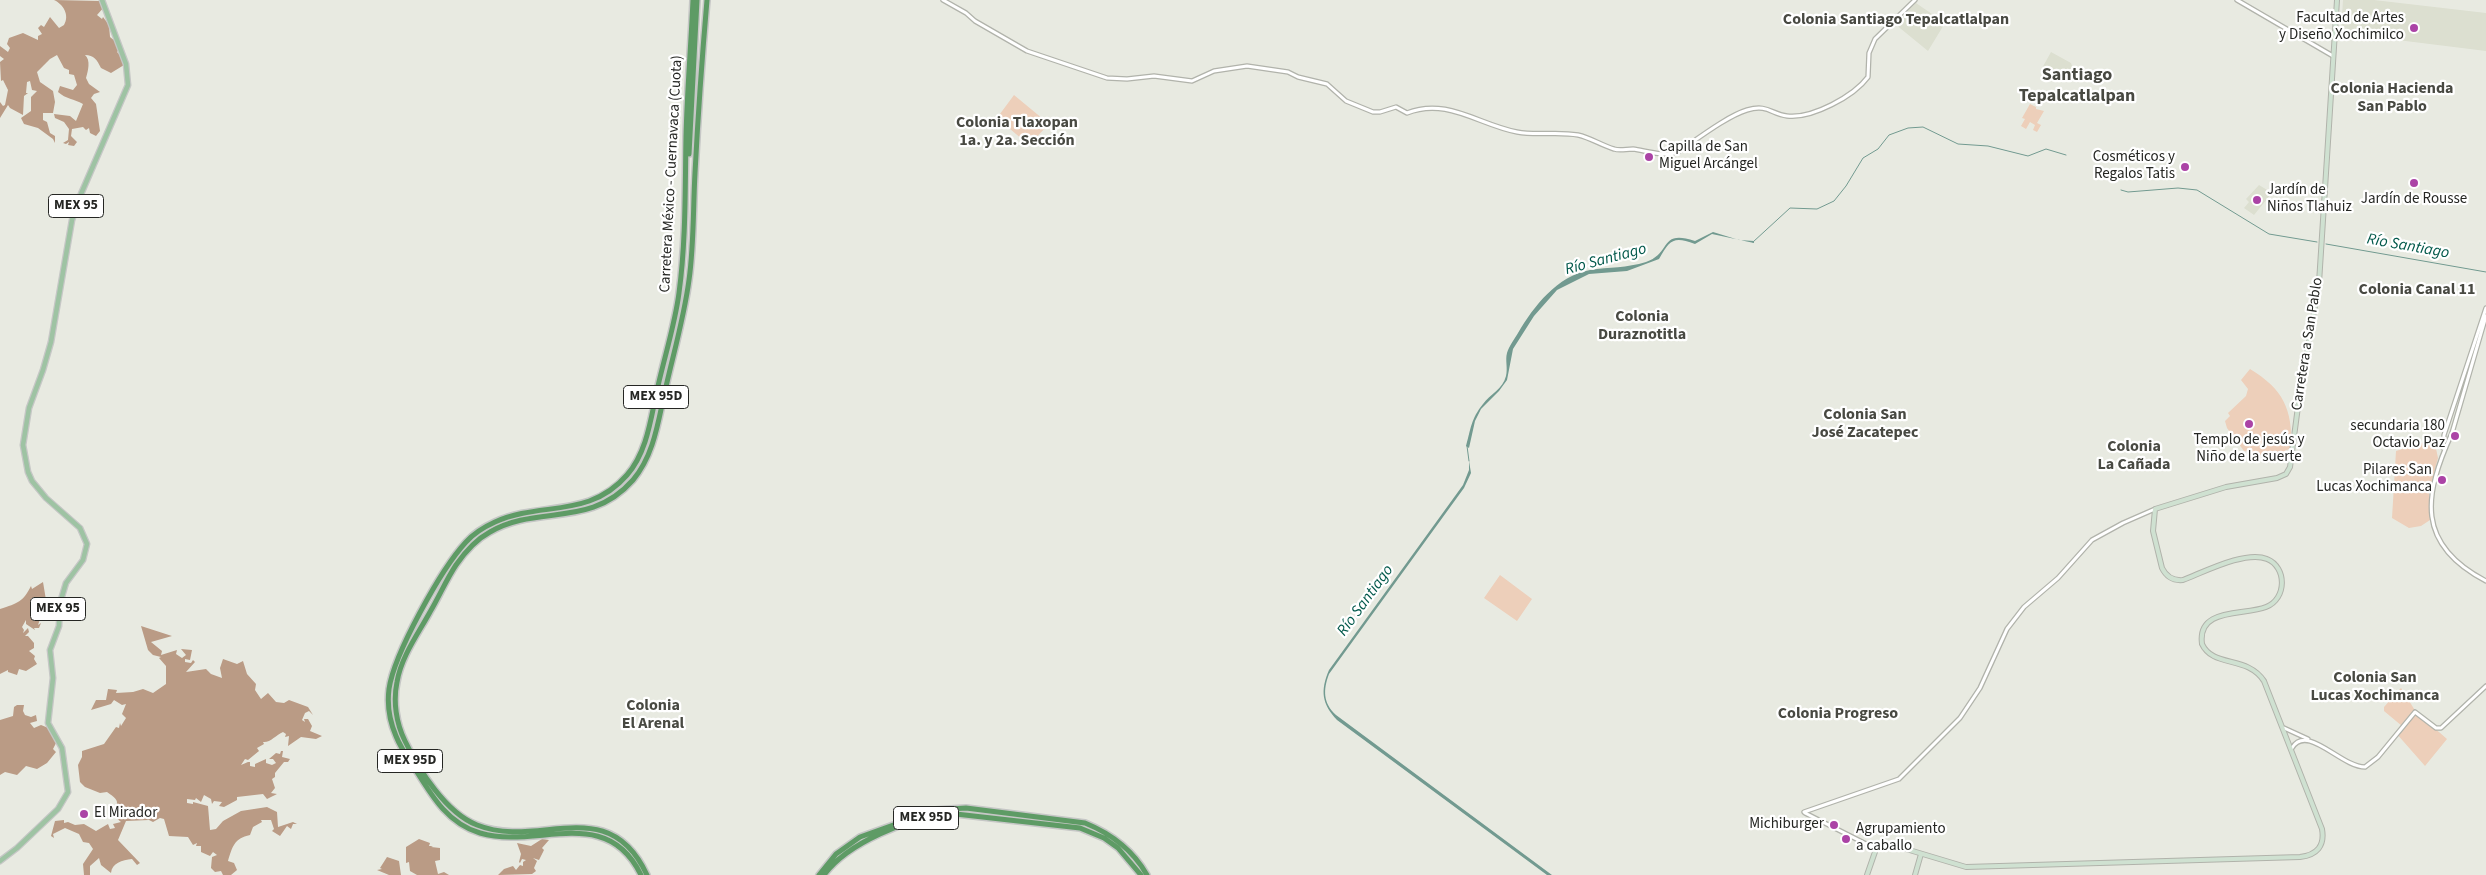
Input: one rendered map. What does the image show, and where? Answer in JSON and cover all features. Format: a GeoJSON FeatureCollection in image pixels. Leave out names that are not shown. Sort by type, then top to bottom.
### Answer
{"type":"FeatureCollection","features":[{"type":"Feature","properties":{"kind":"highway","name":"Carretera México - Cuernavaca (Cuota)"},"geometry":{"type":"LineString","coordinates":[[641,875],[622,849],[596,835],[573,832],[504,838],[480,833],[456,822],[434,800],[400,746],[389,714],[388,693],[397,658],[442,574],[469,539],[484,528],[510,517],[567,508],[593,501],[619,484],[634,466],[645,443],[679,297],[687,174],[686,140],[693,0]]}},
{"type":"Feature","properties":{"kind":"highway"},"geometry":{"type":"LineString","coordinates":[[687,174],[698,0]]}},
{"type":"Feature","properties":{"kind":"highway"},"geometry":{"type":"LineString","coordinates":[[698,0],[697,50],[701,69]]}},
{"type":"Feature","properties":{"kind":"highway","name":"Carretera México - Cuernavaca (Cuota)"},"geometry":{"type":"LineString","coordinates":[[646,875],[632,851],[616,838],[598,829],[579,826],[524,831],[498,831],[477,825],[458,815],[442,798],[405,742],[396,710],[397,683],[404,660],[456,566],[477,541],[490,532],[512,522],[579,513],[602,504],[633,480],[650,452],[689,279],[701,69],[707,0]]}},
{"type":"Feature","properties":{"kind":"highway","name":"MEX 95D"},"geometry":{"type":"LineString","coordinates":[[819,875],[836,854],[866,834],[926,812],[956,808],[1085,823],[1106,832],[1124,845],[1138,860],[1147,875]]}},
{"type":"Feature","properties":{"kind":"highway","name":"MEX 95D"},"geometry":{"type":"LineString","coordinates":[[824,875],[840,857],[865,840],[935,815],[947,813],[1080,828],[1104,838],[1118,848],[1140,875]]}},
{"type":"Feature","properties":{"kind":"main road","name":"MEX 95"},"geometry":{"type":"LineString","coordinates":[[0,862],[58,809],[68,792],[62,748],[48,723],[53,678],[50,650],[59,626],[60,603],[66,583],[83,560],[87,544],[80,528],[46,498],[32,481],[24,455],[24,438],[29,408],[51,342],[74,213],[128,85],[126,64],[102,0]]}},
{"type":"Feature","properties":{"kind":"main road"},"geometry":{"type":"LineString","coordinates":[[2334,56],[2336,0]]}},
{"type":"Feature","properties":{"kind":"main road","name":"Carretera a San Pablo"},"geometry":{"type":"LineString","coordinates":[[2155,509],[2226,486],[2277,478],[2286,474],[2290,467],[2299,399],[2320,283],[2321,238],[2334,56]]}},
{"type":"Feature","properties":{"kind":"main road"},"geometry":{"type":"LineString","coordinates":[[1867,875],[1876,849],[1896,846],[1966,867],[2311,856],[2321,847],[2324,837],[2322,829],[2271,694],[2260,675],[2244,664],[2211,655],[2203,647],[2201,639],[2205,626],[2212,619],[2265,608],[2274,602],[2280,590],[2282,578],[2280,572],[2269,560],[2255,556],[2183,580],[2174,579],[2164,574],[2153,531],[2155,509]]}},
{"type":"Feature","properties":{"kind":"main road"},"geometry":{"type":"LineString","coordinates":[[1915,875],[1921,854]]}},
{"type":"Feature","properties":{"kind":"street"},"geometry":{"type":"LineString","coordinates":[[944,0],[966,12],[975,21],[1027,50],[1107,78],[1127,79],[1154,76],[1192,80],[1214,72],[1239,67],[1271,69],[1327,84],[1346,101],[1373,112],[1380,112],[1391,107],[1400,108],[1407,113],[1419,108],[1450,109],[1504,129],[1543,136],[1550,132],[1576,135],[1616,150],[1670,154],[1678,152],[1747,110],[1769,108],[1783,115],[1796,116],[1828,106],[1845,97],[1867,78],[1869,53],[1875,39],[1915,0]]}},
{"type":"Feature","properties":{"kind":"street"},"geometry":{"type":"LineString","coordinates":[[2237,0],[2334,56]]}},
{"type":"Feature","properties":{"kind":"street"},"geometry":{"type":"LineString","coordinates":[[2444,449],[2444,435],[2486,308]]}},
{"type":"Feature","properties":{"kind":"street"},"geometry":{"type":"LineString","coordinates":[[2486,316],[2452,432],[2444,449],[2431,488],[2431,513],[2435,530],[2448,554],[2456,562],[2486,581]]}},
{"type":"Feature","properties":{"kind":"street"},"geometry":{"type":"LineString","coordinates":[[1876,849],[1804,812],[1899,778],[1960,718],[1980,688],[1996,650],[2018,612],[2058,578],[2092,540],[2123,523],[2155,509]]}},
{"type":"Feature","properties":{"kind":"street"},"geometry":{"type":"LineString","coordinates":[[2284,728],[2351,765],[2365,766],[2378,757],[2416,712],[2436,728],[2441,728],[2486,686]]}},
{"type":"Feature","properties":{"kind":"street"},"geometry":{"type":"LineString","coordinates":[[2292,748],[2299,741],[2308,740]]}},
{"type":"Feature","properties":{"kind":"shaded area"},"geometry":{"type":"Polygon","coordinates":[[[54,0],[100,1],[105,6],[97,15],[102,19],[103,17],[109,25],[110,37],[116,42],[119,50],[117,52],[121,56],[124,65],[111,73],[101,68],[93,57],[85,55],[88,63],[86,78],[89,84],[100,92],[94,94],[91,98],[96,104],[100,131],[96,136],[90,133],[89,128],[86,130],[83,127],[72,129],[71,136],[77,142],[74,146],[68,145],[69,142],[63,143],[68,140],[69,129],[64,122],[55,118],[54,114],[70,116],[76,121],[83,104],[58,92],[60,86],[73,90],[77,85],[74,75],[69,74],[69,70],[64,68],[57,55],[37,72],[40,82],[53,91],[55,102],[53,113],[43,113],[43,120],[47,122],[50,133],[55,136],[55,143],[53,139],[38,128],[24,124],[21,118],[31,111],[31,97],[37,91],[32,90],[30,81],[27,82],[26,93],[28,93],[24,96],[23,115],[8,105],[0,118],[0,102],[3,106],[5,105],[8,90],[3,80],[1,81],[0,62],[4,59],[0,56],[0,46],[8,52],[10,48],[7,44],[9,38],[23,33],[38,40],[38,36],[42,34],[38,28],[41,25],[44,27],[50,17],[59,28],[64,25],[66,21],[65,10],[54,0]]]}},
{"type":"Feature","properties":{"kind":"shaded area","name":"Facultad de Artes y Diseño Xochimilco"},"geometry":{"type":"Polygon","coordinates":[[[2343,0],[2374,0],[2486,13],[2486,51],[2341,33],[2343,0]]]}},
{"type":"Feature","properties":{"kind":"shaded area"},"geometry":{"type":"Polygon","coordinates":[[[1916,3],[1945,23],[1928,51],[1895,24],[1916,3]]]}},
{"type":"Feature","properties":{"kind":"shaded area"},"geometry":{"type":"Polygon","coordinates":[[[2051,52],[2071,63],[2072,66],[2064,82],[2041,70],[2051,52]]]}},
{"type":"Feature","properties":{"kind":"shaded area"},"geometry":{"type":"Polygon","coordinates":[[[1014,95],[1049,124],[1029,145],[997,118],[1014,95]]]}},
{"type":"Feature","properties":{"kind":"shaded area"},"geometry":{"type":"Polygon","coordinates":[[[2030,104],[2036,107],[2036,109],[2044,111],[2037,123],[2041,125],[2037,132],[2033,130],[2035,125],[2030,122],[2026,129],[2021,126],[2025,119],[2022,118],[2030,104]]]}},
{"type":"Feature","properties":{"kind":"shaded area","name":"Jardín de Niños Tlahuiz"},"geometry":{"type":"Polygon","coordinates":[[[2259,185],[2272,193],[2254,215],[2244,208],[2249,202],[2246,199],[2259,185]]]}},
{"type":"Feature","properties":{"kind":"shaded area"},"geometry":{"type":"Polygon","coordinates":[[[2250,369],[2271,384],[2278,393],[2284,401],[2290,422],[2291,448],[2266,460],[2261,455],[2255,457],[2252,452],[2244,451],[2227,428],[2225,421],[2230,416],[2228,413],[2246,396],[2248,389],[2241,380],[2250,369]]]}},
{"type":"Feature","properties":{"kind":"shaded area"},"geometry":{"type":"Polygon","coordinates":[[[2434,439],[2438,458],[2429,492],[2430,520],[2421,526],[2409,528],[2392,518],[2396,451],[2434,439]]]}},
{"type":"Feature","properties":{"kind":"shaded area"},"geometry":{"type":"Polygon","coordinates":[[[1500,575],[1532,599],[1517,621],[1484,598],[1500,575]]]}},
{"type":"Feature","properties":{"kind":"shaded area"},"geometry":{"type":"Polygon","coordinates":[[[43,582],[46,600],[40,602],[38,608],[45,608],[43,612],[53,617],[40,619],[39,628],[34,628],[35,630],[26,624],[26,620],[22,627],[23,633],[28,628],[29,632],[25,636],[28,636],[34,643],[34,648],[29,651],[35,656],[34,659],[37,664],[26,671],[19,669],[17,675],[8,672],[8,670],[0,674],[0,609],[19,601],[25,596],[31,586],[32,589],[43,582]]]}},
{"type":"Feature","properties":{"kind":"shaded area"},"geometry":{"type":"Polygon","coordinates":[[[141,626],[172,636],[151,642],[162,651],[161,655],[177,650],[176,654],[182,658],[186,655],[181,649],[192,650],[190,660],[185,659],[185,662],[191,663],[193,660],[195,662],[186,672],[206,669],[211,674],[222,678],[220,668],[223,659],[237,664],[243,661],[247,674],[256,684],[255,690],[261,699],[268,693],[276,702],[284,703],[289,700],[308,707],[313,715],[309,711],[305,713],[302,720],[305,722],[304,719],[308,719],[312,726],[310,731],[322,736],[316,739],[301,737],[288,746],[289,736],[285,737],[286,734],[283,732],[271,740],[263,742],[264,744],[257,748],[259,751],[248,760],[245,759],[241,765],[250,762],[250,766],[255,767],[255,764],[266,759],[266,763],[272,765],[276,763],[273,759],[269,759],[276,753],[280,754],[283,751],[282,757],[290,759],[288,762],[284,762],[272,779],[275,788],[271,793],[277,794],[267,799],[263,794],[237,797],[237,800],[224,807],[219,806],[222,802],[214,801],[212,804],[211,799],[204,795],[201,802],[196,798],[195,800],[187,799],[187,803],[193,804],[193,802],[208,806],[210,830],[216,829],[223,821],[241,811],[267,807],[277,812],[278,827],[293,822],[297,824],[293,824],[291,829],[287,826],[280,836],[272,831],[274,829],[271,820],[261,820],[262,822],[253,827],[250,835],[237,841],[232,848],[228,861],[234,863],[237,870],[231,875],[223,875],[221,871],[215,872],[211,868],[212,857],[217,855],[213,852],[210,856],[201,852],[201,846],[196,846],[197,843],[193,845],[188,837],[169,836],[164,819],[160,818],[153,822],[149,820],[126,821],[118,840],[140,863],[137,865],[132,859],[121,861],[115,864],[111,873],[101,865],[99,858],[90,866],[90,875],[84,875],[83,864],[93,849],[89,843],[83,842],[79,834],[65,828],[53,834],[54,838],[51,836],[55,821],[64,820],[64,823],[68,822],[75,825],[84,824],[96,831],[108,824],[110,829],[115,828],[113,824],[121,822],[115,817],[117,801],[115,798],[107,792],[100,793],[85,787],[80,782],[78,765],[82,757],[82,751],[104,744],[116,727],[119,728],[120,723],[121,726],[126,718],[122,714],[126,704],[122,705],[114,700],[111,704],[91,710],[96,700],[106,700],[108,689],[117,690],[116,693],[133,692],[143,689],[153,693],[166,684],[166,666],[159,658],[161,657],[153,655],[148,650],[141,626]]]}},
{"type":"Feature","properties":{"kind":"shaded area"},"geometry":{"type":"Polygon","coordinates":[[[2401,688],[2416,712],[2447,739],[2425,766],[2396,733],[2402,726],[2384,711],[2384,707],[2401,688]]]}},
{"type":"Feature","properties":{"kind":"shaded area"},"geometry":{"type":"Polygon","coordinates":[[[24,705],[23,711],[25,715],[31,717],[36,715],[37,721],[30,723],[34,728],[41,725],[51,729],[56,743],[53,749],[56,752],[47,763],[37,769],[26,766],[17,775],[5,772],[0,775],[0,720],[13,716],[14,707],[24,705]]]}},
{"type":"Feature","properties":{"kind":"shaded area"},"geometry":{"type":"Polygon","coordinates":[[[419,839],[430,843],[429,846],[433,846],[431,847],[440,848],[440,860],[435,861],[438,874],[444,872],[449,875],[417,875],[410,871],[409,862],[406,863],[406,847],[419,839]]]}},
{"type":"Feature","properties":{"kind":"shaded area"},"geometry":{"type":"Polygon","coordinates":[[[542,839],[549,840],[542,848],[544,850],[539,860],[533,858],[537,861],[534,868],[536,871],[532,874],[498,875],[504,869],[513,866],[516,870],[520,865],[523,866],[523,862],[526,860],[522,859],[519,862],[521,854],[517,843],[531,846],[542,839]]]}},
{"type":"Feature","properties":{"kind":"shaded area"},"geometry":{"type":"Polygon","coordinates":[[[387,857],[399,861],[401,875],[389,875],[377,870],[382,869],[380,868],[387,857]]]}},
{"type":"Feature","properties":{"kind":"water"},"geometry":{"type":"Polygon","coordinates":[[[1713,232],[1737,239],[1712,234],[1695,244],[1682,240],[1673,241],[1659,259],[1627,271],[1589,274],[1557,290],[1534,316],[1513,349],[1507,380],[1481,409],[1475,421],[1469,448],[1466,446],[1476,414],[1504,381],[1507,373],[1506,356],[1510,345],[1531,313],[1557,285],[1578,273],[1646,262],[1660,253],[1671,240],[1684,238],[1695,241],[1713,232]]]}},
{"type":"Feature","properties":{"kind":"water"},"geometry":{"type":"Polygon","coordinates":[[[1469,461],[1471,473],[1464,488],[1329,674],[1325,691],[1326,701],[1336,715],[1552,875],[1547,875],[1337,720],[1328,708],[1324,697],[1324,684],[1329,670],[1463,485],[1469,470],[1469,461]]]}},
{"type":"Feature","properties":{"kind":"waterway","name":"Río Santiago"},"geometry":{"type":"LineString","coordinates":[[1753,242],[1790,208],[1817,209],[1834,201],[1846,186],[1863,158],[1878,149],[1889,135],[1908,128],[1923,127],[1958,144],[1988,146],[2028,156],[2046,149],[2066,155]]}},
{"type":"Feature","properties":{"kind":"waterway","name":"Río Santiago"},"geometry":{"type":"LineString","coordinates":[[2121,190],[2128,192],[2178,188],[2197,190],[2269,234],[2317,242]]}},
{"type":"Feature","properties":{"kind":"waterway","name":"Río Santiago"},"geometry":{"type":"LineString","coordinates":[[2326,244],[2486,272]]}},
{"type":"Feature","properties":{"kind":"waterway","name":"Río Santiago"},"geometry":{"type":"LineString","coordinates":[[1467,446],[1469,461]]}},
{"type":"Feature","properties":{"kind":"place","name":"Facultad de Artes y Diseño Xochimilco"},"geometry":{"type":"Point","coordinates":[2414,28]}},
{"type":"Feature","properties":{"kind":"place","name":"Capilla de San Miguel Arcángel"},"geometry":{"type":"Point","coordinates":[1649,157]}},
{"type":"Feature","properties":{"kind":"place","name":"Cosméticos y Regalos Tatis"},"geometry":{"type":"Point","coordinates":[2185,167]}},
{"type":"Feature","properties":{"kind":"place","name":"Jardín de Rousse"},"geometry":{"type":"Point","coordinates":[2414,183]}},
{"type":"Feature","properties":{"kind":"place","name":"Jardín de Niños Tlahuiz"},"geometry":{"type":"Point","coordinates":[2257,200]}},
{"type":"Feature","properties":{"kind":"place","name":"Templo de jesús y Niño de la suerte"},"geometry":{"type":"Point","coordinates":[2249,424]}},
{"type":"Feature","properties":{"kind":"place","name":"secundaria 180 Octavio Paz"},"geometry":{"type":"Point","coordinates":[2455,436]}},
{"type":"Feature","properties":{"kind":"place","name":"Pilares San Lucas Xochimanca"},"geometry":{"type":"Point","coordinates":[2442,480]}},
{"type":"Feature","properties":{"kind":"place","name":"El Mirador"},"geometry":{"type":"Point","coordinates":[84,814]}},
{"type":"Feature","properties":{"kind":"place","name":"Michiburger"},"geometry":{"type":"Point","coordinates":[1834,825]}},
{"type":"Feature","properties":{"kind":"place","name":"Agrupamiento a caballo"},"geometry":{"type":"Point","coordinates":[1846,839]}},
{"type":"Feature","properties":{"kind":"district","name":"Colonia Santiago Tepalcatlalpan"},"geometry":{"type":"Point","coordinates":[1896,20]}},
{"type":"Feature","properties":{"kind":"district","name":"Santiago Tepalcatlalpan"},"geometry":{"type":"Point","coordinates":[2077,86]}},
{"type":"Feature","properties":{"kind":"district","name":"Colonia Hacienda San Pablo"},"geometry":{"type":"Point","coordinates":[2392,98]}},
{"type":"Feature","properties":{"kind":"district","name":"Colonia Tlaxopan 1a. y 2a. Sección"},"geometry":{"type":"Point","coordinates":[1017,132]}},
{"type":"Feature","properties":{"kind":"district","name":"Colonia Canal 11"},"geometry":{"type":"Point","coordinates":[2417,290]}},
{"type":"Feature","properties":{"kind":"district","name":"Colonia Duraznotitla"},"geometry":{"type":"Point","coordinates":[1642,326]}},
{"type":"Feature","properties":{"kind":"district","name":"Colonia San José Zacatepec"},"geometry":{"type":"Point","coordinates":[1865,424]}},
{"type":"Feature","properties":{"kind":"district","name":"Colonia La Cañada"},"geometry":{"type":"Point","coordinates":[2134,456]}},
{"type":"Feature","properties":{"kind":"district","name":"Colonia San Lucas Xochimanca"},"geometry":{"type":"Point","coordinates":[2375,687]}},
{"type":"Feature","properties":{"kind":"district","name":"Colonia Progreso"},"geometry":{"type":"Point","coordinates":[1838,714]}},
{"type":"Feature","properties":{"kind":"district","name":"Colonia El Arenal"},"geometry":{"type":"Point","coordinates":[653,715]}}]}
